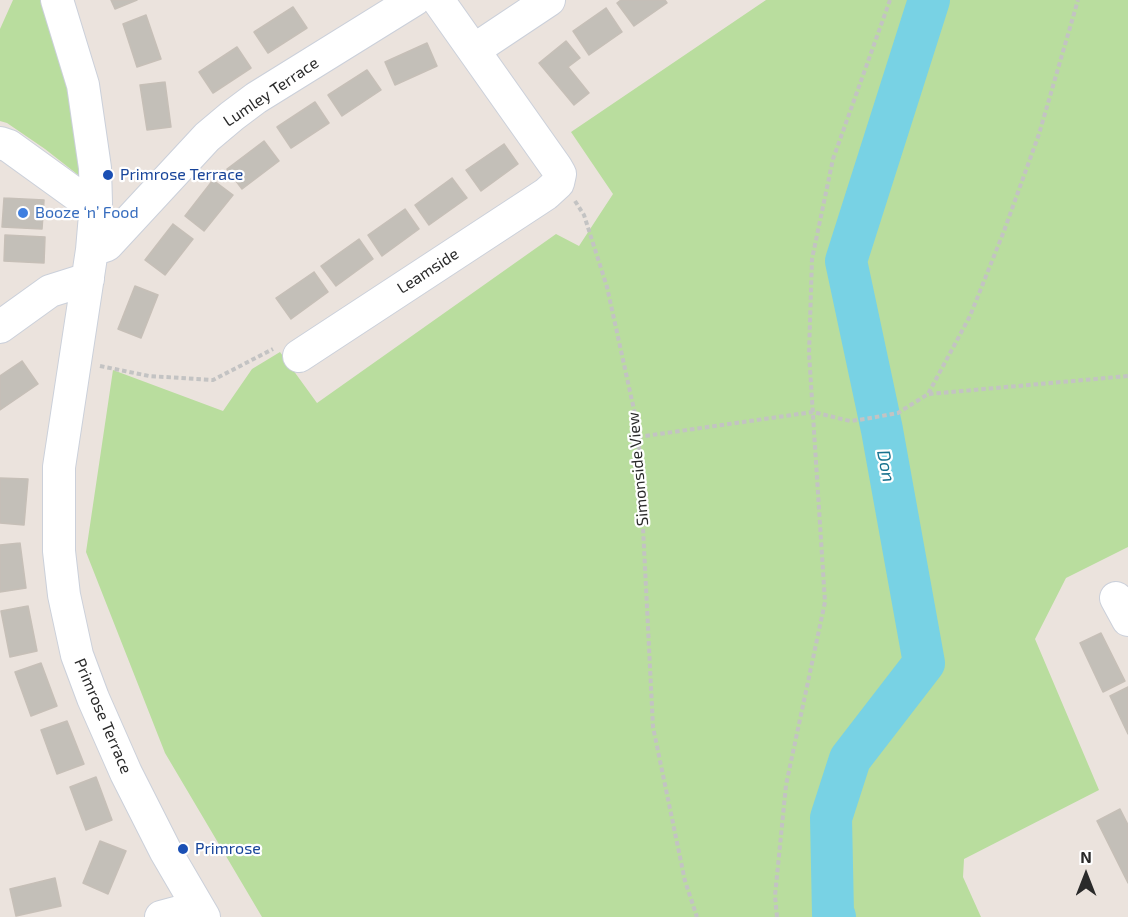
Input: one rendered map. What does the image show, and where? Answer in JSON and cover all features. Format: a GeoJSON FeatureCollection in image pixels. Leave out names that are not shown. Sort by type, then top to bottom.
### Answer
{"type":"FeatureCollection","features":[{"type":"Feature","properties":{"kind":"street","name":"Primrose Terrace"},"geometry":{"type":"LineString","coordinates":[[57,0],[83,85],[95,168],[96,203],[90,265],[60,467],[58,505],[64,595],[74,645],[93,698],[126,773],[166,852],[201,912]]}},
{"type":"Feature","properties":{"kind":"street","name":"Lumley Terrace"},"geometry":{"type":"LineString","coordinates":[[0,327],[50,291],[69,283],[90,265],[207,137],[232,116],[256,98],[414,0]]}},
{"type":"Feature","properties":{"kind":"street"},"geometry":{"type":"LineString","coordinates":[[438,0],[556,167],[560,174],[557,184]]}},
{"type":"Feature","properties":{"kind":"street"},"geometry":{"type":"LineString","coordinates":[[474,50],[549,0]]}},
{"type":"Feature","properties":{"kind":"street"},"geometry":{"type":"LineString","coordinates":[[0,143],[46,171],[81,198],[96,203]]}},
{"type":"Feature","properties":{"kind":"street","name":"Leamside"},"geometry":{"type":"LineString","coordinates":[[291,350],[557,184]]}},
{"type":"Feature","properties":{"kind":"street"},"geometry":{"type":"LineString","coordinates":[[161,917],[201,912]]}},
{"type":"Feature","properties":{"kind":"path"},"geometry":{"type":"LineString","coordinates":[[777,917],[775,896],[786,785],[825,602],[809,353],[812,259],[833,159],[890,0]]}},
{"type":"Feature","properties":{"kind":"path"},"geometry":{"type":"LineString","coordinates":[[928,394],[970,316],[1004,231],[1039,134],[1078,0]]}},
{"type":"Feature","properties":{"kind":"path","name":"Simonside View"},"geometry":{"type":"LineString","coordinates":[[557,184],[575,201],[584,215],[607,287],[638,436],[653,727],[685,881],[697,917]]}},
{"type":"Feature","properties":{"kind":"path"},"geometry":{"type":"LineString","coordinates":[[75,360],[149,376],[213,380],[291,350]]}},
{"type":"Feature","properties":{"kind":"path"},"geometry":{"type":"LineString","coordinates":[[638,436],[813,412],[850,421],[898,413],[928,394],[1128,376]]}},
{"type":"Feature","properties":{"kind":"green space"},"geometry":{"type":"Polygon","coordinates":[[[13,0],[42,0],[73,107],[82,178],[45,149],[7,123],[0,121],[0,29],[13,0]]]}},
{"type":"Feature","properties":{"kind":"green space"},"geometry":{"type":"Polygon","coordinates":[[[766,0],[1128,0],[1128,547],[1066,578],[1035,639],[1099,790],[964,859],[963,877],[981,917],[262,917],[165,753],[86,552],[113,370],[223,411],[252,369],[280,352],[317,403],[556,234],[579,246],[613,194],[571,132],[766,0]]]}},
{"type":"Feature","properties":{"kind":"building"},"geometry":{"type":"Polygon","coordinates":[[[111,0],[137,0],[115,9],[111,0]]]}},
{"type":"Feature","properties":{"kind":"building"},"geometry":{"type":"Polygon","coordinates":[[[621,0],[665,0],[667,3],[634,26],[617,3],[621,0]]]}},
{"type":"Feature","properties":{"kind":"building"},"geometry":{"type":"Polygon","coordinates":[[[293,7],[307,28],[268,53],[254,32],[293,7]]]}},
{"type":"Feature","properties":{"kind":"building"},"geometry":{"type":"Polygon","coordinates":[[[606,8],[622,32],[589,55],[573,31],[606,8]]]}},
{"type":"Feature","properties":{"kind":"building"},"geometry":{"type":"Polygon","coordinates":[[[146,15],[161,59],[137,67],[123,24],[146,15]]]}},
{"type":"Feature","properties":{"kind":"building"},"geometry":{"type":"Polygon","coordinates":[[[566,41],[580,58],[568,67],[589,93],[574,105],[539,63],[566,41]]]}},
{"type":"Feature","properties":{"kind":"building"},"geometry":{"type":"Polygon","coordinates":[[[427,43],[437,66],[395,85],[385,62],[427,43]]]}},
{"type":"Feature","properties":{"kind":"building"},"geometry":{"type":"Polygon","coordinates":[[[237,47],[251,68],[213,93],[199,72],[237,47]]]}},
{"type":"Feature","properties":{"kind":"building"},"geometry":{"type":"Polygon","coordinates":[[[367,70],[381,90],[342,116],[328,95],[367,70]]]}},
{"type":"Feature","properties":{"kind":"building"},"geometry":{"type":"Polygon","coordinates":[[[165,82],[171,127],[147,130],[140,85],[165,82]]]}},
{"type":"Feature","properties":{"kind":"building"},"geometry":{"type":"Polygon","coordinates":[[[315,102],[329,123],[291,148],[277,127],[315,102]]]}},
{"type":"Feature","properties":{"kind":"building"},"geometry":{"type":"Polygon","coordinates":[[[264,141],[279,161],[242,189],[227,169],[264,141]]]}},
{"type":"Feature","properties":{"kind":"building"},"geometry":{"type":"Polygon","coordinates":[[[504,144],[518,164],[481,191],[466,170],[504,144]]]}},
{"type":"Feature","properties":{"kind":"building"},"geometry":{"type":"Polygon","coordinates":[[[452,178],[467,198],[429,225],[415,205],[452,178]]]}},
{"type":"Feature","properties":{"kind":"building"},"geometry":{"type":"Polygon","coordinates":[[[213,180],[233,195],[204,231],[185,216],[213,180]]]}},
{"type":"Feature","properties":{"kind":"building","name":"Booze ‘n’ Food"},"geometry":{"type":"Polygon","coordinates":[[[4,198],[44,200],[42,229],[2,227],[4,198]]]}},
{"type":"Feature","properties":{"kind":"building"},"geometry":{"type":"Polygon","coordinates":[[[405,209],[419,229],[382,256],[368,235],[405,209]]]}},
{"type":"Feature","properties":{"kind":"building"},"geometry":{"type":"Polygon","coordinates":[[[173,224],[193,239],[165,275],[145,260],[173,224]]]}},
{"type":"Feature","properties":{"kind":"building"},"geometry":{"type":"Polygon","coordinates":[[[5,235],[45,237],[44,263],[4,261],[5,235]]]}},
{"type":"Feature","properties":{"kind":"building"},"geometry":{"type":"Polygon","coordinates":[[[359,239],[373,259],[336,286],[321,266],[359,239]]]}},
{"type":"Feature","properties":{"kind":"building"},"geometry":{"type":"Polygon","coordinates":[[[314,272],[328,292],[291,319],[276,298],[314,272]]]}},
{"type":"Feature","properties":{"kind":"building"},"geometry":{"type":"Polygon","coordinates":[[[135,286],[158,295],[141,338],[118,329],[135,286]]]}},
{"type":"Feature","properties":{"kind":"building"},"geometry":{"type":"Polygon","coordinates":[[[22,361],[38,384],[0,410],[0,376],[22,361]]]}},
{"type":"Feature","properties":{"kind":"building"},"geometry":{"type":"Polygon","coordinates":[[[0,478],[28,479],[24,525],[0,523],[0,478]]]}},
{"type":"Feature","properties":{"kind":"building"},"geometry":{"type":"Polygon","coordinates":[[[20,543],[26,588],[0,592],[0,545],[20,543]]]}},
{"type":"Feature","properties":{"kind":"building"},"geometry":{"type":"Polygon","coordinates":[[[28,606],[37,651],[10,657],[1,611],[28,606]]]}},
{"type":"Feature","properties":{"kind":"building"},"geometry":{"type":"Polygon","coordinates":[[[1101,633],[1125,681],[1103,692],[1080,643],[1101,633]]]}},
{"type":"Feature","properties":{"kind":"building"},"geometry":{"type":"Polygon","coordinates":[[[41,663],[57,706],[31,716],[15,672],[41,663]]]}},
{"type":"Feature","properties":{"kind":"building"},"geometry":{"type":"Polygon","coordinates":[[[1128,687],[1128,734],[1110,696],[1128,687]]]}},
{"type":"Feature","properties":{"kind":"building"},"geometry":{"type":"Polygon","coordinates":[[[67,721],[84,764],[57,774],[41,730],[67,721]]]}},
{"type":"Feature","properties":{"kind":"building"},"geometry":{"type":"Polygon","coordinates":[[[96,777],[112,820],[86,830],[70,787],[96,777]]]}},
{"type":"Feature","properties":{"kind":"building"},"geometry":{"type":"Polygon","coordinates":[[[1120,809],[1128,825],[1128,883],[1097,821],[1120,809]]]}},
{"type":"Feature","properties":{"kind":"building"},"geometry":{"type":"Polygon","coordinates":[[[100,841],[126,851],[108,894],[83,883],[100,841]]]}},
{"type":"Feature","properties":{"kind":"building"},"geometry":{"type":"Polygon","coordinates":[[[55,878],[61,906],[16,916],[10,889],[55,878]]]}},
{"type":"Feature","properties":{"kind":"waterway","name":"Don"},"geometry":{"type":"LineString","coordinates":[[835,917],[833,914],[831,818],[850,759],[924,663],[882,430],[846,261],[929,0]]}},
{"type":"Feature","properties":{"kind":"place","name":"Primrose Terrace"},"geometry":{"type":"Point","coordinates":[108,175]}},
{"type":"Feature","properties":{"kind":"place","name":"Booze ‘n’ Food"},"geometry":{"type":"Point","coordinates":[23,213]}},
{"type":"Feature","properties":{"kind":"place","name":"Primrose"},"geometry":{"type":"Point","coordinates":[183,849]}}]}
